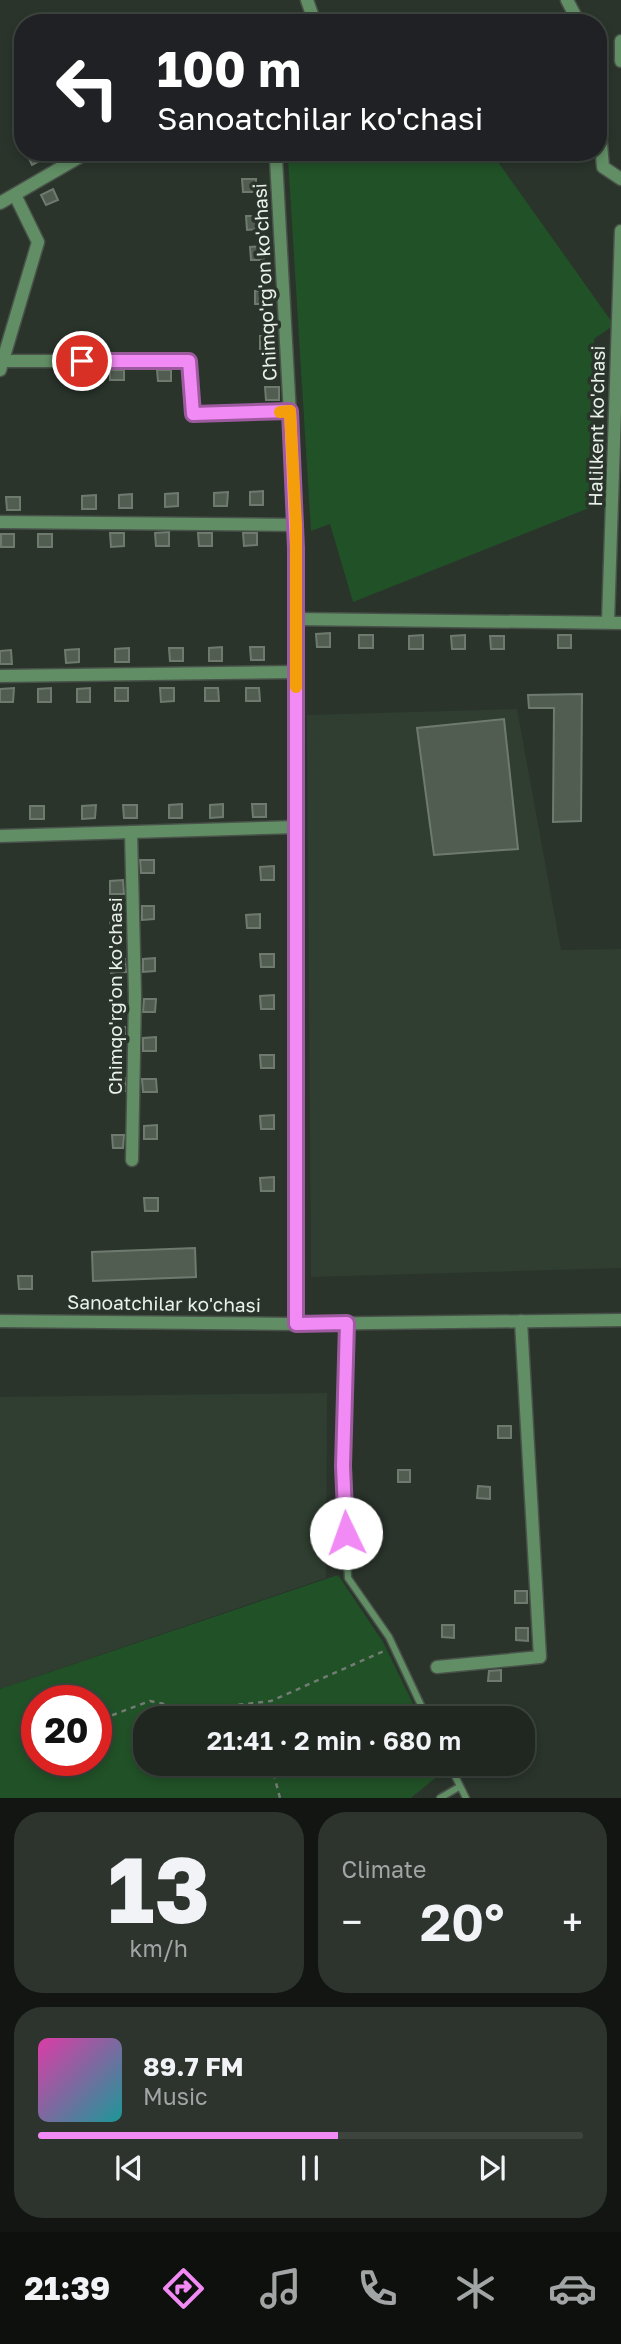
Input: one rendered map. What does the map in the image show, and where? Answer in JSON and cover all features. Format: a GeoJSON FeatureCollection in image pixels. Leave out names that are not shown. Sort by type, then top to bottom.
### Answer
{"type":"FeatureCollection","features":[{"type":"Feature","properties":{"kind":"street"},"geometry":{"type":"LineString","coordinates":[[621,41],[621,61]]}},
{"type":"Feature","properties":{"kind":"street"},"geometry":{"type":"LineString","coordinates":[[0,203],[73,161]]}},
{"type":"Feature","properties":{"kind":"street","name":"Chimqo'rg'on ko'chasi"},"geometry":{"type":"LineString","coordinates":[[276,161],[296,525],[296,1324]]}},
{"type":"Feature","properties":{"kind":"street"},"geometry":{"type":"LineString","coordinates":[[602,161],[603,167],[621,179]]}},
{"type":"Feature","properties":{"kind":"street"},"geometry":{"type":"LineString","coordinates":[[15,195],[38,242],[1,366],[189,361],[193,414],[290,411]]}},
{"type":"Feature","properties":{"kind":"street","name":"Halilkent ko'chasi"},"geometry":{"type":"LineString","coordinates":[[614,622],[621,231]]}},
{"type":"Feature","properties":{"kind":"street"},"geometry":{"type":"LineString","coordinates":[[0,522],[296,525]]}},
{"type":"Feature","properties":{"kind":"street"},"geometry":{"type":"LineString","coordinates":[[296,619],[614,622]]}},
{"type":"Feature","properties":{"kind":"street"},"geometry":{"type":"LineString","coordinates":[[0,676],[296,672]]}},
{"type":"Feature","properties":{"kind":"street"},"geometry":{"type":"LineString","coordinates":[[0,836],[296,827]]}},
{"type":"Feature","properties":{"kind":"street","name":"Chimqo'rg'on ko'chasi"},"geometry":{"type":"LineString","coordinates":[[131,832],[135,996],[132,1160]]}},
{"type":"Feature","properties":{"kind":"street","name":"Sanoatchilar ko'chasi"},"geometry":{"type":"LineString","coordinates":[[0,1321],[296,1324],[621,1320]]}},
{"type":"Feature","properties":{"kind":"street"},"geometry":{"type":"LineString","coordinates":[[436,1667],[540,1657],[521,1321]]}},
{"type":"Feature","properties":{"kind":"lane"},"geometry":{"type":"LineString","coordinates":[[347,1323],[343,1466],[348,1578],[393,1647],[421,1706]]}},
{"type":"Feature","properties":{"kind":"lane"},"geometry":{"type":"LineString","coordinates":[[454,1776],[466,1798]]}},
{"type":"Feature","properties":{"kind":"lane"},"geometry":{"type":"LineString","coordinates":[[440,1798],[459,1787]]}},
{"type":"Feature","properties":{"kind":"path"},"geometry":{"type":"LineString","coordinates":[[243,1706],[271,1701],[393,1647]]}},
{"type":"Feature","properties":{"kind":"path"},"geometry":{"type":"LineString","coordinates":[[136,1706],[150,1701],[174,1706]]}},
{"type":"Feature","properties":{"kind":"path"},"geometry":{"type":"LineString","coordinates":[[112,1714],[133,1707]]}},
{"type":"Feature","properties":{"kind":"path"},"geometry":{"type":"LineString","coordinates":[[275,1776],[281,1798]]}},
{"type":"Feature","properties":{"kind":"shaded area"},"geometry":{"type":"Polygon","coordinates":[[[517,709],[561,950],[621,949],[621,1268],[311,1277],[307,715],[517,709]]]}},
{"type":"Feature","properties":{"kind":"shaded area"},"geometry":{"type":"Polygon","coordinates":[[[327,1393],[326,1578],[0,1689],[0,1397],[327,1393]]]}},
{"type":"Feature","properties":{"kind":"green space"},"geometry":{"type":"Polygon","coordinates":[[[288,161],[497,161],[614,325],[594,339],[594,506],[353,602],[330,524],[311,531],[288,161]]]}},
{"type":"Feature","properties":{"kind":"green space"},"geometry":{"type":"Polygon","coordinates":[[[338,1575],[383,1642],[414,1706],[133,1706],[133,1776],[438,1776],[411,1798],[0,1798],[0,1689],[338,1575]]]}},
{"type":"Feature","properties":{"kind":"building"},"geometry":{"type":"Polygon","coordinates":[[[242,179],[256,179],[256,192],[243,192],[242,179]]]}},
{"type":"Feature","properties":{"kind":"building"},"geometry":{"type":"Polygon","coordinates":[[[53,189],[58,200],[46,205],[41,195],[53,189]]]}},
{"type":"Feature","properties":{"kind":"building"},"geometry":{"type":"Polygon","coordinates":[[[246,216],[260,216],[260,229],[247,230],[246,216]]]}},
{"type":"Feature","properties":{"kind":"building"},"geometry":{"type":"Polygon","coordinates":[[[264,246],[264,260],[251,260],[250,247],[264,246]]]}},
{"type":"Feature","properties":{"kind":"building"},"geometry":{"type":"Polygon","coordinates":[[[255,291],[269,291],[269,304],[255,304],[255,291]]]}},
{"type":"Feature","properties":{"kind":"building"},"geometry":{"type":"Polygon","coordinates":[[[260,336],[274,336],[273,349],[260,349],[260,336]]]}},
{"type":"Feature","properties":{"kind":"building"},"geometry":{"type":"Polygon","coordinates":[[[110,370],[124,370],[124,380],[110,380],[110,370]]]}},
{"type":"Feature","properties":{"kind":"building"},"geometry":{"type":"Polygon","coordinates":[[[157,370],[171,370],[171,381],[158,381],[157,370]]]}},
{"type":"Feature","properties":{"kind":"building"},"geometry":{"type":"Polygon","coordinates":[[[265,387],[279,387],[279,400],[266,400],[265,387]]]}},
{"type":"Feature","properties":{"kind":"building"},"geometry":{"type":"Polygon","coordinates":[[[263,491],[263,505],[250,505],[250,492],[263,491]]]}},
{"type":"Feature","properties":{"kind":"building"},"geometry":{"type":"Polygon","coordinates":[[[228,492],[227,506],[214,506],[214,493],[228,492]]]}},
{"type":"Feature","properties":{"kind":"building"},"geometry":{"type":"Polygon","coordinates":[[[178,493],[178,506],[165,507],[165,494],[178,493]]]}},
{"type":"Feature","properties":{"kind":"building"},"geometry":{"type":"Polygon","coordinates":[[[132,494],[132,508],[119,508],[119,495],[132,494]]]}},
{"type":"Feature","properties":{"kind":"building"},"geometry":{"type":"Polygon","coordinates":[[[96,495],[96,509],[82,509],[82,496],[96,495]]]}},
{"type":"Feature","properties":{"kind":"building"},"geometry":{"type":"Polygon","coordinates":[[[6,497],[20,497],[20,510],[7,510],[6,497]]]}},
{"type":"Feature","properties":{"kind":"building"},"geometry":{"type":"Polygon","coordinates":[[[169,532],[169,546],[156,546],[155,533],[169,532]]]}},
{"type":"Feature","properties":{"kind":"building"},"geometry":{"type":"Polygon","coordinates":[[[110,533],[124,533],[124,546],[111,547],[110,533]]]}},
{"type":"Feature","properties":{"kind":"building"},"geometry":{"type":"Polygon","coordinates":[[[198,533],[212,533],[212,546],[199,546],[198,533]]]}},
{"type":"Feature","properties":{"kind":"building"},"geometry":{"type":"Polygon","coordinates":[[[243,533],[257,533],[257,545],[244,546],[243,533]]]}},
{"type":"Feature","properties":{"kind":"building"},"geometry":{"type":"Polygon","coordinates":[[[1,534],[14,534],[14,547],[1,547],[1,534]]]}},
{"type":"Feature","properties":{"kind":"building"},"geometry":{"type":"Polygon","coordinates":[[[38,534],[52,534],[52,547],[38,547],[38,534]]]}},
{"type":"Feature","properties":{"kind":"building"},"geometry":{"type":"Polygon","coordinates":[[[330,633],[330,647],[317,647],[316,634],[330,633]]]}},
{"type":"Feature","properties":{"kind":"building"},"geometry":{"type":"Polygon","coordinates":[[[359,635],[373,635],[373,648],[359,648],[359,635]]]}},
{"type":"Feature","properties":{"kind":"building"},"geometry":{"type":"Polygon","coordinates":[[[423,635],[423,649],[409,649],[409,636],[423,635]]]}},
{"type":"Feature","properties":{"kind":"building"},"geometry":{"type":"Polygon","coordinates":[[[465,635],[465,649],[452,649],[451,636],[465,635]]]}},
{"type":"Feature","properties":{"kind":"building"},"geometry":{"type":"Polygon","coordinates":[[[558,635],[571,635],[571,648],[558,648],[558,635]]]}},
{"type":"Feature","properties":{"kind":"building"},"geometry":{"type":"Polygon","coordinates":[[[490,636],[504,636],[504,649],[491,649],[490,636]]]}},
{"type":"Feature","properties":{"kind":"building"},"geometry":{"type":"Polygon","coordinates":[[[222,647],[222,661],[209,661],[209,648],[222,647]]]}},
{"type":"Feature","properties":{"kind":"building"},"geometry":{"type":"Polygon","coordinates":[[[250,647],[264,647],[264,660],[251,660],[250,647]]]}},
{"type":"Feature","properties":{"kind":"building"},"geometry":{"type":"Polygon","coordinates":[[[129,648],[129,662],[115,662],[115,649],[129,648]]]}},
{"type":"Feature","properties":{"kind":"building"},"geometry":{"type":"Polygon","coordinates":[[[169,648],[183,648],[183,661],[170,661],[169,648]]]}},
{"type":"Feature","properties":{"kind":"building"},"geometry":{"type":"Polygon","coordinates":[[[79,649],[79,662],[66,663],[65,650],[79,649]]]}},
{"type":"Feature","properties":{"kind":"building"},"geometry":{"type":"Polygon","coordinates":[[[11,650],[12,664],[0,664],[0,651],[11,650]]]}},
{"type":"Feature","properties":{"kind":"building"},"geometry":{"type":"Polygon","coordinates":[[[14,688],[13,702],[0,702],[0,689],[14,688]]]}},
{"type":"Feature","properties":{"kind":"building"},"geometry":{"type":"Polygon","coordinates":[[[51,688],[51,702],[38,702],[38,689],[51,688]]]}},
{"type":"Feature","properties":{"kind":"building"},"geometry":{"type":"Polygon","coordinates":[[[90,688],[90,702],[77,702],[77,689],[90,688]]]}},
{"type":"Feature","properties":{"kind":"building"},"geometry":{"type":"Polygon","coordinates":[[[115,688],[128,688],[128,701],[115,701],[115,688]]]}},
{"type":"Feature","properties":{"kind":"building"},"geometry":{"type":"Polygon","coordinates":[[[160,688],[174,688],[174,701],[161,702],[160,688]]]}},
{"type":"Feature","properties":{"kind":"building"},"geometry":{"type":"Polygon","coordinates":[[[205,688],[218,688],[219,701],[205,701],[205,688]]]}},
{"type":"Feature","properties":{"kind":"building"},"geometry":{"type":"Polygon","coordinates":[[[246,688],[259,688],[260,701],[246,701],[246,688]]]}},
{"type":"Feature","properties":{"kind":"building"},"geometry":{"type":"Polygon","coordinates":[[[582,694],[581,821],[553,822],[554,708],[529,708],[528,695],[582,694]]]}},
{"type":"Feature","properties":{"kind":"building"},"geometry":{"type":"Polygon","coordinates":[[[504,719],[518,849],[434,855],[417,728],[504,719]]]}},
{"type":"Feature","properties":{"kind":"building"},"geometry":{"type":"Polygon","coordinates":[[[182,804],[182,818],[169,818],[169,805],[182,804]]]}},
{"type":"Feature","properties":{"kind":"building"},"geometry":{"type":"Polygon","coordinates":[[[223,804],[223,817],[210,818],[210,805],[223,804]]]}},
{"type":"Feature","properties":{"kind":"building"},"geometry":{"type":"Polygon","coordinates":[[[252,804],[266,804],[266,817],[253,817],[252,804]]]}},
{"type":"Feature","properties":{"kind":"building"},"geometry":{"type":"Polygon","coordinates":[[[96,805],[95,818],[82,819],[82,806],[96,805]]]}},
{"type":"Feature","properties":{"kind":"building"},"geometry":{"type":"Polygon","coordinates":[[[123,805],[137,805],[137,818],[124,818],[123,805]]]}},
{"type":"Feature","properties":{"kind":"building"},"geometry":{"type":"Polygon","coordinates":[[[30,806],[44,806],[44,819],[30,819],[30,806]]]}},
{"type":"Feature","properties":{"kind":"building"},"geometry":{"type":"Polygon","coordinates":[[[140,860],[154,860],[154,873],[141,873],[140,860]]]}},
{"type":"Feature","properties":{"kind":"building"},"geometry":{"type":"Polygon","coordinates":[[[274,866],[274,880],[261,880],[260,867],[274,866]]]}},
{"type":"Feature","properties":{"kind":"building"},"geometry":{"type":"Polygon","coordinates":[[[123,880],[124,894],[110,894],[110,881],[123,880]]]}},
{"type":"Feature","properties":{"kind":"building"},"geometry":{"type":"Polygon","coordinates":[[[142,906],[154,906],[154,919],[142,920],[142,906]]]}},
{"type":"Feature","properties":{"kind":"building"},"geometry":{"type":"Polygon","coordinates":[[[260,914],[260,928],[247,928],[246,915],[260,914]]]}},
{"type":"Feature","properties":{"kind":"building"},"geometry":{"type":"Polygon","coordinates":[[[110,919],[124,919],[124,932],[111,932],[110,919]]]}},
{"type":"Feature","properties":{"kind":"building"},"geometry":{"type":"Polygon","coordinates":[[[260,954],[274,954],[274,967],[261,967],[260,954]]]}},
{"type":"Feature","properties":{"kind":"building"},"geometry":{"type":"Polygon","coordinates":[[[155,958],[155,971],[143,972],[143,959],[155,958]]]}},
{"type":"Feature","properties":{"kind":"building"},"geometry":{"type":"Polygon","coordinates":[[[125,959],[126,972],[111,973],[111,960],[125,959]]]}},
{"type":"Feature","properties":{"kind":"building"},"geometry":{"type":"Polygon","coordinates":[[[274,995],[274,1009],[261,1009],[260,996],[274,995]]]}},
{"type":"Feature","properties":{"kind":"building"},"geometry":{"type":"Polygon","coordinates":[[[144,999],[156,999],[155,1012],[143,1012],[144,999]]]}},
{"type":"Feature","properties":{"kind":"building"},"geometry":{"type":"Polygon","coordinates":[[[125,1027],[125,1041],[111,1041],[111,1028],[125,1027]]]}},
{"type":"Feature","properties":{"kind":"building"},"geometry":{"type":"Polygon","coordinates":[[[156,1037],[156,1051],[143,1051],[143,1038],[156,1037]]]}},
{"type":"Feature","properties":{"kind":"building"},"geometry":{"type":"Polygon","coordinates":[[[260,1055],[274,1055],[274,1068],[261,1068],[260,1055]]]}},
{"type":"Feature","properties":{"kind":"building"},"geometry":{"type":"Polygon","coordinates":[[[112,1078],[125,1078],[125,1091],[112,1091],[112,1078]]]}},
{"type":"Feature","properties":{"kind":"building"},"geometry":{"type":"Polygon","coordinates":[[[142,1079],[156,1079],[157,1092],[143,1092],[142,1079]]]}},
{"type":"Feature","properties":{"kind":"building"},"geometry":{"type":"Polygon","coordinates":[[[274,1115],[274,1129],[261,1129],[260,1116],[274,1115]]]}},
{"type":"Feature","properties":{"kind":"building"},"geometry":{"type":"Polygon","coordinates":[[[157,1125],[157,1139],[144,1139],[144,1126],[157,1125]]]}},
{"type":"Feature","properties":{"kind":"building"},"geometry":{"type":"Polygon","coordinates":[[[112,1135],[124,1135],[123,1148],[113,1148],[112,1135]]]}},
{"type":"Feature","properties":{"kind":"building"},"geometry":{"type":"Polygon","coordinates":[[[274,1177],[274,1191],[261,1191],[260,1178],[274,1177]]]}},
{"type":"Feature","properties":{"kind":"building"},"geometry":{"type":"Polygon","coordinates":[[[144,1198],[158,1198],[158,1211],[145,1211],[144,1198]]]}},
{"type":"Feature","properties":{"kind":"building"},"geometry":{"type":"Polygon","coordinates":[[[195,1248],[196,1277],[93,1281],[92,1252],[195,1248]]]}},
{"type":"Feature","properties":{"kind":"building"},"geometry":{"type":"Polygon","coordinates":[[[18,1276],[32,1276],[32,1289],[19,1289],[18,1276]]]}},
{"type":"Feature","properties":{"kind":"building"},"geometry":{"type":"Polygon","coordinates":[[[498,1426],[511,1426],[511,1438],[498,1438],[498,1426]]]}},
{"type":"Feature","properties":{"kind":"building"},"geometry":{"type":"Polygon","coordinates":[[[398,1470],[410,1470],[410,1482],[398,1482],[398,1470]]]}},
{"type":"Feature","properties":{"kind":"building"},"geometry":{"type":"Polygon","coordinates":[[[478,1486],[490,1487],[490,1499],[477,1498],[478,1486]]]}},
{"type":"Feature","properties":{"kind":"building"},"geometry":{"type":"Polygon","coordinates":[[[515,1591],[527,1591],[527,1603],[515,1603],[515,1591]]]}},
{"type":"Feature","properties":{"kind":"building"},"geometry":{"type":"Polygon","coordinates":[[[442,1625],[454,1625],[454,1638],[442,1637],[442,1625]]]}},
{"type":"Feature","properties":{"kind":"building"},"geometry":{"type":"Polygon","coordinates":[[[516,1628],[528,1628],[528,1641],[516,1640],[516,1628]]]}},
{"type":"Feature","properties":{"kind":"building"},"geometry":{"type":"Polygon","coordinates":[[[501,1670],[501,1681],[488,1681],[489,1671],[501,1670]]]}},
{"type":"Feature","properties":{"kind":"slow traffic"},"geometry":{"type":"LineString","coordinates":[[280,412],[290,411],[296,525],[296,687]]}},
{"type":"Feature","properties":{"kind":"route"},"geometry":{"type":"LineString","coordinates":[[82,361],[189,361],[193,414],[290,411],[296,525],[296,1324],[347,1323],[343,1466],[346,1533]]}}]}
